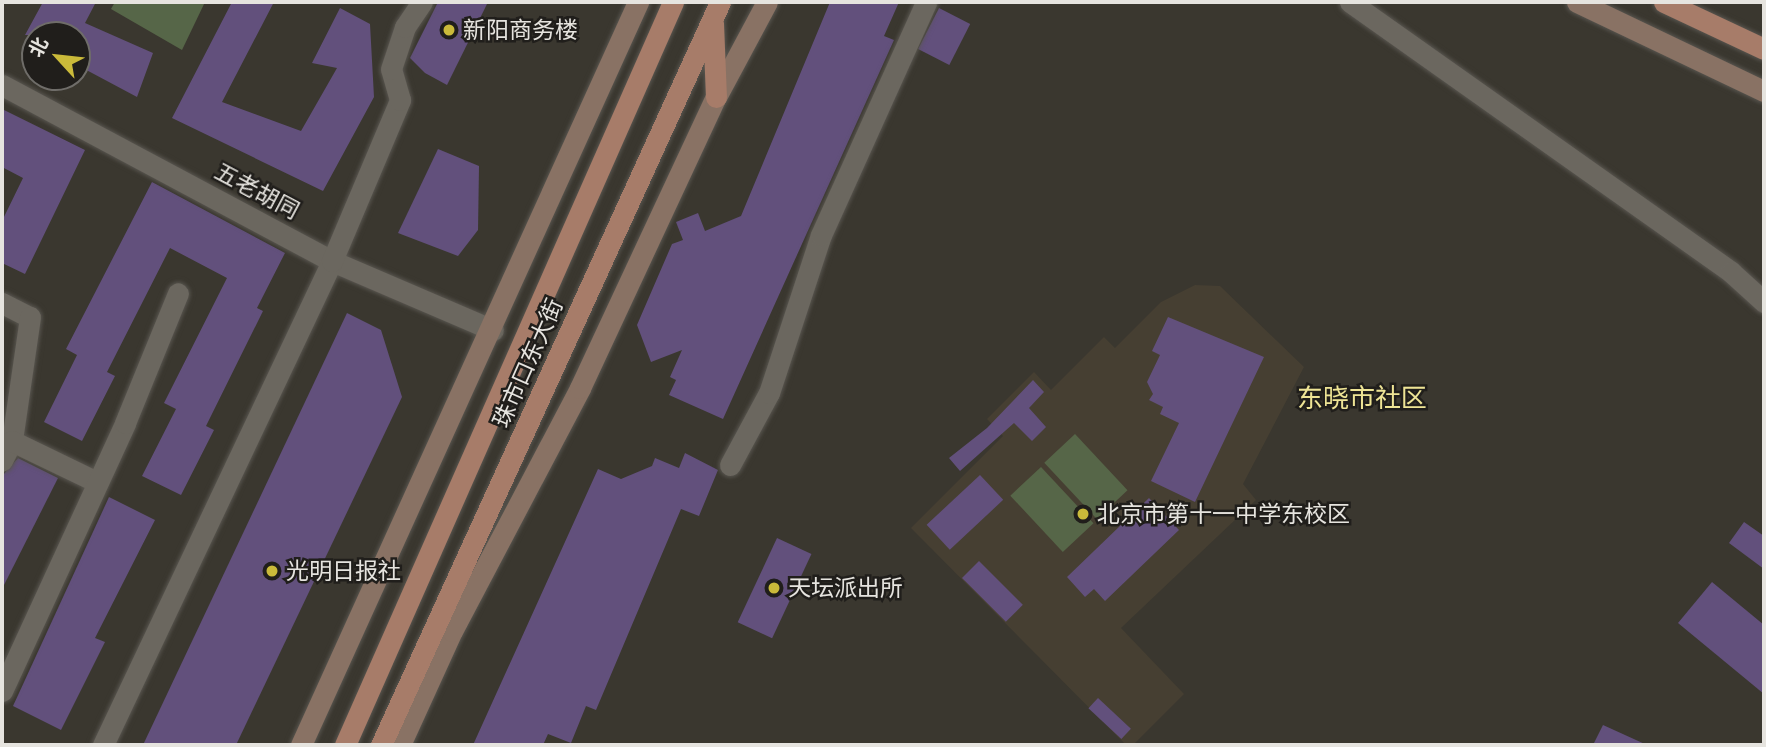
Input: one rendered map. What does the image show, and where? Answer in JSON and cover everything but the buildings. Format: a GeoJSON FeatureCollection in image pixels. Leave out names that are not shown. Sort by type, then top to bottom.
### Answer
{"type":"FeatureCollection","features":[{"type":"Feature","properties":{"kind":"main road","name":"珠市口东大街"},"geometry":{"type":"LineString","coordinates":[[345,745],[673,2]]}},
{"type":"Feature","properties":{"kind":"main road"},"geometry":{"type":"LineString","coordinates":[[1664,2],[1764,49]]}},
{"type":"Feature","properties":{"kind":"main road","name":"珠市口东大街"},"geometry":{"type":"LineString","coordinates":[[381,745],[716,10]]}},
{"type":"Feature","properties":{"kind":"main road"},"geometry":{"type":"LineString","coordinates":[[716,10],[716,97]]}},
{"type":"Feature","properties":{"kind":"street"},"geometry":{"type":"LineString","coordinates":[[103,745],[332,261],[400,100],[391,69],[405,27],[422,2]]}},
{"type":"Feature","properties":{"kind":"street","name":"珠市口东大街"},"geometry":{"type":"LineString","coordinates":[[301,745],[493,330],[638,2]]}},
{"type":"Feature","properties":{"kind":"street"},"geometry":{"type":"LineString","coordinates":[[400,745],[452,631],[580,388],[716,97],[767,2]]}},
{"type":"Feature","properties":{"kind":"street"},"geometry":{"type":"LineString","coordinates":[[730,465],[769,393],[821,235],[926,2]]}},
{"type":"Feature","properties":{"kind":"street"},"geometry":{"type":"LineString","coordinates":[[1350,2],[1731,272],[1764,302]]}},
{"type":"Feature","properties":{"kind":"street"},"geometry":{"type":"LineString","coordinates":[[1577,2],[1764,91]]}},
{"type":"Feature","properties":{"kind":"street","name":"五老胡同"},"geometry":{"type":"LineString","coordinates":[[2,85],[332,261],[493,330]]}},
{"type":"Feature","properties":{"kind":"street"},"geometry":{"type":"LineString","coordinates":[[2,691],[97,482],[178,293]]}},
{"type":"Feature","properties":{"kind":"street"},"geometry":{"type":"LineString","coordinates":[[2,303],[30,317],[12,441],[2,461]]}},
{"type":"Feature","properties":{"kind":"street"},"geometry":{"type":"LineString","coordinates":[[12,441],[97,482]]}},
{"type":"Feature","properties":{"kind":"shaded area","name":"北京市第十一中学东校区"},"geometry":{"type":"Polygon","coordinates":[[[1195,285],[1220,286],[1304,367],[1243,484],[1256,500],[1121,628],[1184,694],[1133,745],[1126,745],[911,528],[1003,436],[987,419],[1034,372],[1051,390],[1104,337],[1115,348],[1161,302],[1195,285]]]}},
{"type":"Feature","properties":{"kind":"green space"},"geometry":{"type":"Polygon","coordinates":[[[115,2],[205,2],[182,50],[111,9],[115,2]]]}},
{"type":"Feature","properties":{"kind":"green space"},"geometry":{"type":"Polygon","coordinates":[[[1075,434],[1128,490],[1097,519],[1044,463],[1075,434]]]}},
{"type":"Feature","properties":{"kind":"green space"},"geometry":{"type":"Polygon","coordinates":[[[1041,467],[1094,523],[1063,552],[1010,496],[1041,467]]]}},
{"type":"Feature","properties":{"kind":"place","name":"新阳商务楼"},"geometry":{"type":"Point","coordinates":[449,30]}},
{"type":"Feature","properties":{"kind":"place","name":"北京市第十一中学东校区"},"geometry":{"type":"Point","coordinates":[1083,514]}},
{"type":"Feature","properties":{"kind":"place","name":"光明日报社"},"geometry":{"type":"Point","coordinates":[272,571]}},
{"type":"Feature","properties":{"kind":"place","name":"天坛派出所"},"geometry":{"type":"Point","coordinates":[774,588]}},
{"type":"Feature","properties":{"kind":"district","name":"东晓市社区"},"geometry":{"type":"Point","coordinates":[1362,398]}}]}
